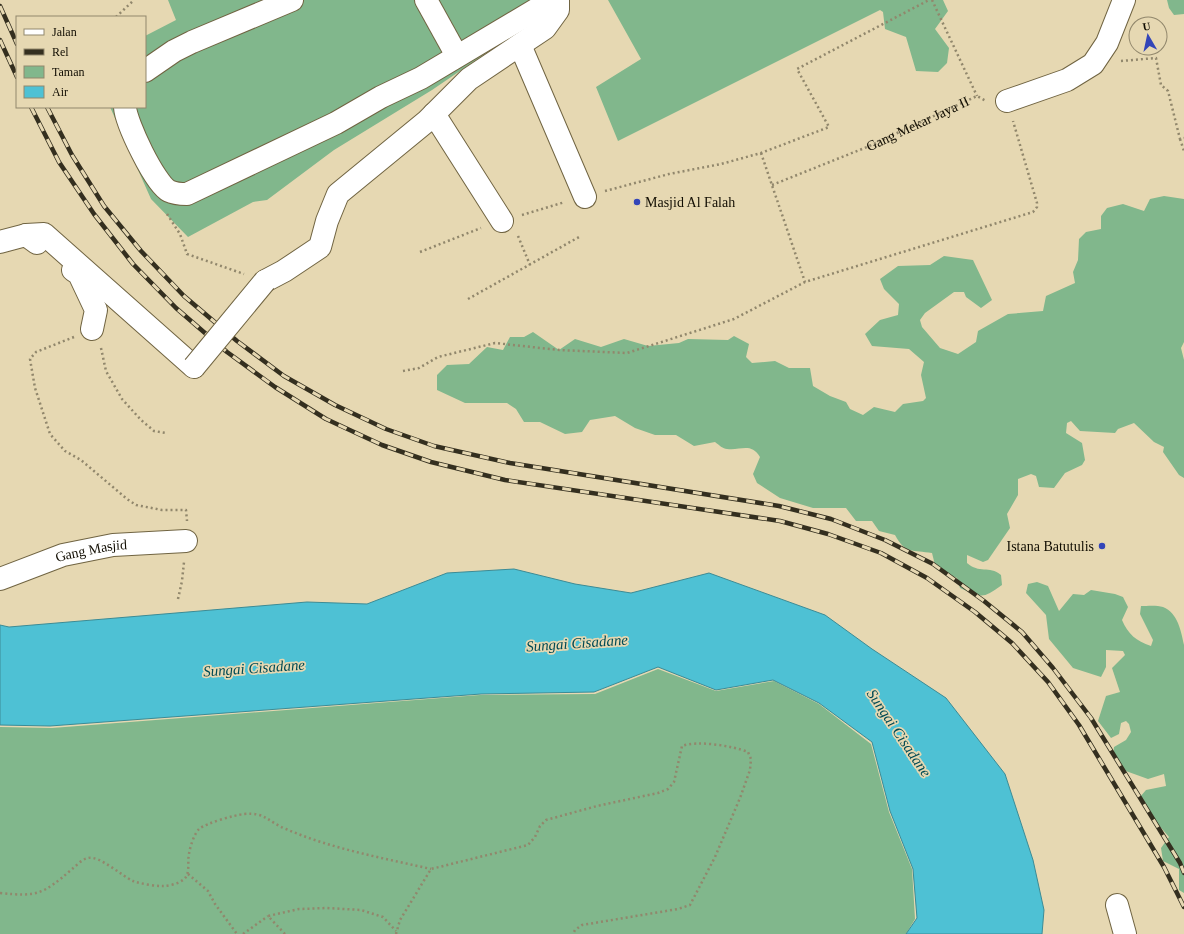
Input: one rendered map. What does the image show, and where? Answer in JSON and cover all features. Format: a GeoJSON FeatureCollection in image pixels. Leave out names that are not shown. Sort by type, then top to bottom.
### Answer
{"type":"FeatureCollection","features":[{"type":"Feature","properties":{"kind":"street"},"geometry":{"type":"LineString","coordinates":[[146,70],[174,51],[192,42],[292,0]]}},
{"type":"Feature","properties":{"kind":"street"},"geometry":{"type":"LineString","coordinates":[[426,0],[457,56]]}},
{"type":"Feature","properties":{"kind":"street"},"geometry":{"type":"LineString","coordinates":[[1006,101],[1067,80],[1093,64],[1107,43],[1124,0]]}},
{"type":"Feature","properties":{"kind":"street"},"geometry":{"type":"LineString","coordinates":[[0,242],[26,235],[44,234],[194,367],[265,281],[284,271],[320,247],[327,221],[338,194],[382,159],[434,114],[469,79],[545,28],[558,10],[552,2],[421,78],[381,97],[336,124],[187,194],[179,194],[168,191],[159,182],[139,146],[125,108]]}},
{"type":"Feature","properties":{"kind":"street"},"geometry":{"type":"LineString","coordinates":[[520,45],[585,197]]}},
{"type":"Feature","properties":{"kind":"street"},"geometry":{"type":"LineString","coordinates":[[434,114],[509,226]]}},
{"type":"Feature","properties":{"kind":"street"},"geometry":{"type":"LineString","coordinates":[[26,235],[78,274],[96,310],[92,329]]}},
{"type":"Feature","properties":{"kind":"street","name":"Gang Masjid"},"geometry":{"type":"LineString","coordinates":[[0,579],[63,556],[114,545],[186,541]]}},
{"type":"Feature","properties":{"kind":"street"},"geometry":{"type":"LineString","coordinates":[[1117,905],[1125,934]]}},
{"type":"Feature","properties":{"kind":"path"},"geometry":{"type":"LineString","coordinates":[[117,16],[134,0]]}},
{"type":"Feature","properties":{"kind":"path"},"geometry":{"type":"LineString","coordinates":[[806,282],[761,153],[829,127],[797,69],[928,0]]}},
{"type":"Feature","properties":{"kind":"path"},"geometry":{"type":"LineString","coordinates":[[932,0],[977,96]]}},
{"type":"Feature","properties":{"kind":"path"},"geometry":{"type":"LineString","coordinates":[[1107,43],[1121,61],[1156,58],[1161,85],[1168,91],[1184,151]]}},
{"type":"Feature","properties":{"kind":"path","name":"Gang Mekar Jaya II"},"geometry":{"type":"LineString","coordinates":[[772,185],[867,147],[977,96],[990,103],[1006,101]]}},
{"type":"Feature","properties":{"kind":"path"},"geometry":{"type":"LineString","coordinates":[[403,371],[419,368],[438,357],[495,343],[559,350],[627,353],[734,319],[806,282],[1035,210],[1037,203],[1006,101]]}},
{"type":"Feature","properties":{"kind":"path"},"geometry":{"type":"LineString","coordinates":[[1180,139],[1184,138]]}},
{"type":"Feature","properties":{"kind":"path"},"geometry":{"type":"LineString","coordinates":[[509,226],[530,265]]}},
{"type":"Feature","properties":{"kind":"path"},"geometry":{"type":"LineString","coordinates":[[468,299],[579,237]]}},
{"type":"Feature","properties":{"kind":"path"},"geometry":{"type":"LineString","coordinates":[[166,433],[154,431],[141,420],[122,399],[106,371],[99,338],[92,329],[36,352],[30,359],[35,388],[50,434],[65,451],[81,460],[122,496],[136,505],[162,510],[186,510],[188,534],[182,581],[178,599]]}},
{"type":"Feature","properties":{"kind":"path"},"geometry":{"type":"LineString","coordinates":[[0,893],[30,895],[39,892],[52,886],[80,862],[88,858],[97,858],[134,881],[156,886],[170,886],[183,880],[188,874],[189,854],[198,830],[204,826],[232,816],[256,813],[263,815],[282,828],[305,837],[431,869],[528,845],[535,837],[540,826],[546,820],[597,806],[658,794],[668,789],[674,782],[682,746],[689,743],[700,743],[739,749],[748,752],[752,759],[750,770],[740,798],[715,857],[690,905],[678,909],[582,925],[575,930],[573,934]]}},
{"type":"Feature","properties":{"kind":"path"},"geometry":{"type":"LineString","coordinates":[[396,933],[400,920],[431,869]]}},
{"type":"Feature","properties":{"kind":"path"},"geometry":{"type":"LineString","coordinates":[[188,874],[208,892],[237,934]]}},
{"type":"Feature","properties":{"kind":"path"},"geometry":{"type":"LineString","coordinates":[[243,934],[268,916],[299,909],[327,908],[361,910],[383,917],[396,933]]}},
{"type":"Feature","properties":{"kind":"path"},"geometry":{"type":"LineString","coordinates":[[268,916],[285,934]]}},
{"type":"Feature","properties":{"kind":"green space"},"geometry":{"type":"Polygon","coordinates":[[[168,0],[544,0],[548,11],[432,90],[334,150],[267,200],[253,202],[188,237],[151,199],[110,108],[146,108],[146,35],[176,20],[168,0]]]}},
{"type":"Feature","properties":{"kind":"green space"},"geometry":{"type":"Polygon","coordinates":[[[608,0],[943,0],[948,11],[935,29],[949,48],[947,63],[938,72],[916,71],[906,37],[885,29],[883,12],[880,10],[618,141],[596,87],[641,59],[608,0]]]}},
{"type":"Feature","properties":{"kind":"green space"},"geometry":{"type":"Polygon","coordinates":[[[1167,0],[1184,0],[1184,14],[1174,15],[1169,8],[1167,0]]]}},
{"type":"Feature","properties":{"kind":"green space"},"geometry":{"type":"Polygon","coordinates":[[[1164,196],[1184,199],[1184,342],[1181,348],[1184,360],[1184,478],[1179,475],[1163,452],[1164,447],[1154,442],[1134,423],[1118,429],[1115,433],[1080,431],[1071,421],[1067,423],[1066,433],[1082,443],[1085,460],[1082,465],[1065,473],[1054,488],[1039,487],[1036,476],[1031,474],[1018,479],[1018,495],[1007,514],[1010,528],[988,560],[983,562],[967,555],[967,563],[971,566],[980,569],[992,570],[1001,575],[1002,585],[986,595],[982,596],[973,594],[960,588],[957,578],[936,569],[932,553],[915,551],[906,548],[895,535],[879,531],[872,521],[856,521],[846,508],[813,508],[780,498],[757,483],[753,474],[760,457],[757,452],[749,448],[726,449],[715,442],[694,446],[676,435],[655,435],[635,428],[615,416],[590,420],[582,432],[565,434],[540,422],[524,422],[516,409],[507,403],[465,403],[437,390],[437,375],[447,365],[469,364],[487,347],[503,350],[510,337],[524,337],[533,332],[559,350],[575,339],[601,347],[624,339],[648,346],[679,343],[688,339],[728,340],[734,336],[749,344],[746,357],[752,363],[775,361],[789,368],[810,368],[813,386],[830,396],[846,402],[850,409],[863,415],[874,407],[895,412],[903,404],[923,401],[926,398],[921,375],[924,362],[909,349],[872,346],[865,334],[880,320],[898,315],[899,304],[884,289],[880,279],[898,266],[930,265],[944,256],[973,260],[992,300],[981,308],[966,297],[964,292],[954,292],[925,313],[920,320],[922,327],[940,348],[958,354],[976,342],[978,331],[1008,314],[1043,311],[1046,296],[1075,283],[1073,272],[1078,260],[1079,239],[1086,232],[1101,229],[1101,216],[1107,208],[1123,204],[1144,211],[1150,199],[1164,196]]]}},
{"type":"Feature","properties":{"kind":"green space"},"geometry":{"type":"Polygon","coordinates":[[[1037,582],[1048,586],[1059,611],[1073,594],[1084,595],[1091,590],[1115,594],[1123,597],[1128,607],[1122,620],[1124,625],[1133,636],[1141,642],[1151,646],[1153,640],[1140,614],[1141,606],[1163,607],[1172,614],[1178,623],[1184,645],[1184,893],[1179,890],[1179,869],[1163,861],[1161,848],[1169,837],[1145,809],[1140,797],[1146,790],[1166,786],[1164,774],[1148,779],[1123,770],[1113,756],[1114,747],[1126,740],[1131,732],[1129,724],[1126,721],[1121,723],[1119,734],[1111,738],[1098,721],[1106,696],[1120,692],[1112,668],[1125,655],[1123,651],[1106,650],[1106,667],[1101,677],[1073,668],[1049,639],[1046,615],[1026,593],[1028,584],[1037,582]]]}},
{"type":"Feature","properties":{"kind":"green space"},"geometry":{"type":"Polygon","coordinates":[[[658,669],[716,691],[774,681],[819,704],[871,744],[889,812],[912,869],[915,919],[906,934],[0,934],[0,727],[52,728],[480,695],[595,694],[658,669]]]}},
{"type":"Feature","properties":{"kind":"water","name":"Sungai Cisadane"},"geometry":{"type":"Polygon","coordinates":[[[514,569],[575,584],[631,593],[709,573],[825,615],[872,649],[946,698],[1005,774],[1033,860],[1044,910],[1042,934],[906,934],[917,918],[913,869],[890,811],[872,742],[819,703],[773,680],[716,690],[658,667],[594,692],[481,694],[50,726],[0,725],[0,625],[9,627],[307,602],[367,604],[447,573],[514,569]]]}},
{"type":"Feature","properties":{"kind":"railway"},"geometry":{"type":"LineString","coordinates":[[0,6],[16,42]]}},
{"type":"Feature","properties":{"kind":"railway"},"geometry":{"type":"LineString","coordinates":[[0,40],[16,75]]}},
{"type":"Feature","properties":{"kind":"railway"},"geometry":{"type":"LineString","coordinates":[[32,108],[59,162],[94,214],[133,264],[176,308],[227,352],[275,387],[326,419],[382,445],[431,462],[505,480],[780,521],[828,534],[881,553],[927,578],[975,612],[1012,643],[1048,682],[1079,725],[1164,867],[1184,907]]}},
{"type":"Feature","properties":{"kind":"railway"},"geometry":{"type":"LineString","coordinates":[[48,108],[72,155],[104,206],[141,251],[184,296],[237,341],[284,376],[335,405],[386,429],[434,446],[510,463],[779,506],[831,519],[885,540],[933,564],[984,601],[1022,632],[1053,668],[1091,718],[1180,863],[1184,873]]}},
{"type":"Feature","properties":{"kind":"place","name":"Masjid Al Falah"},"geometry":{"type":"Point","coordinates":[637,202]}},
{"type":"Feature","properties":{"kind":"place","name":"Istana Batutulis"},"geometry":{"type":"Point","coordinates":[1102,546]}}]}
